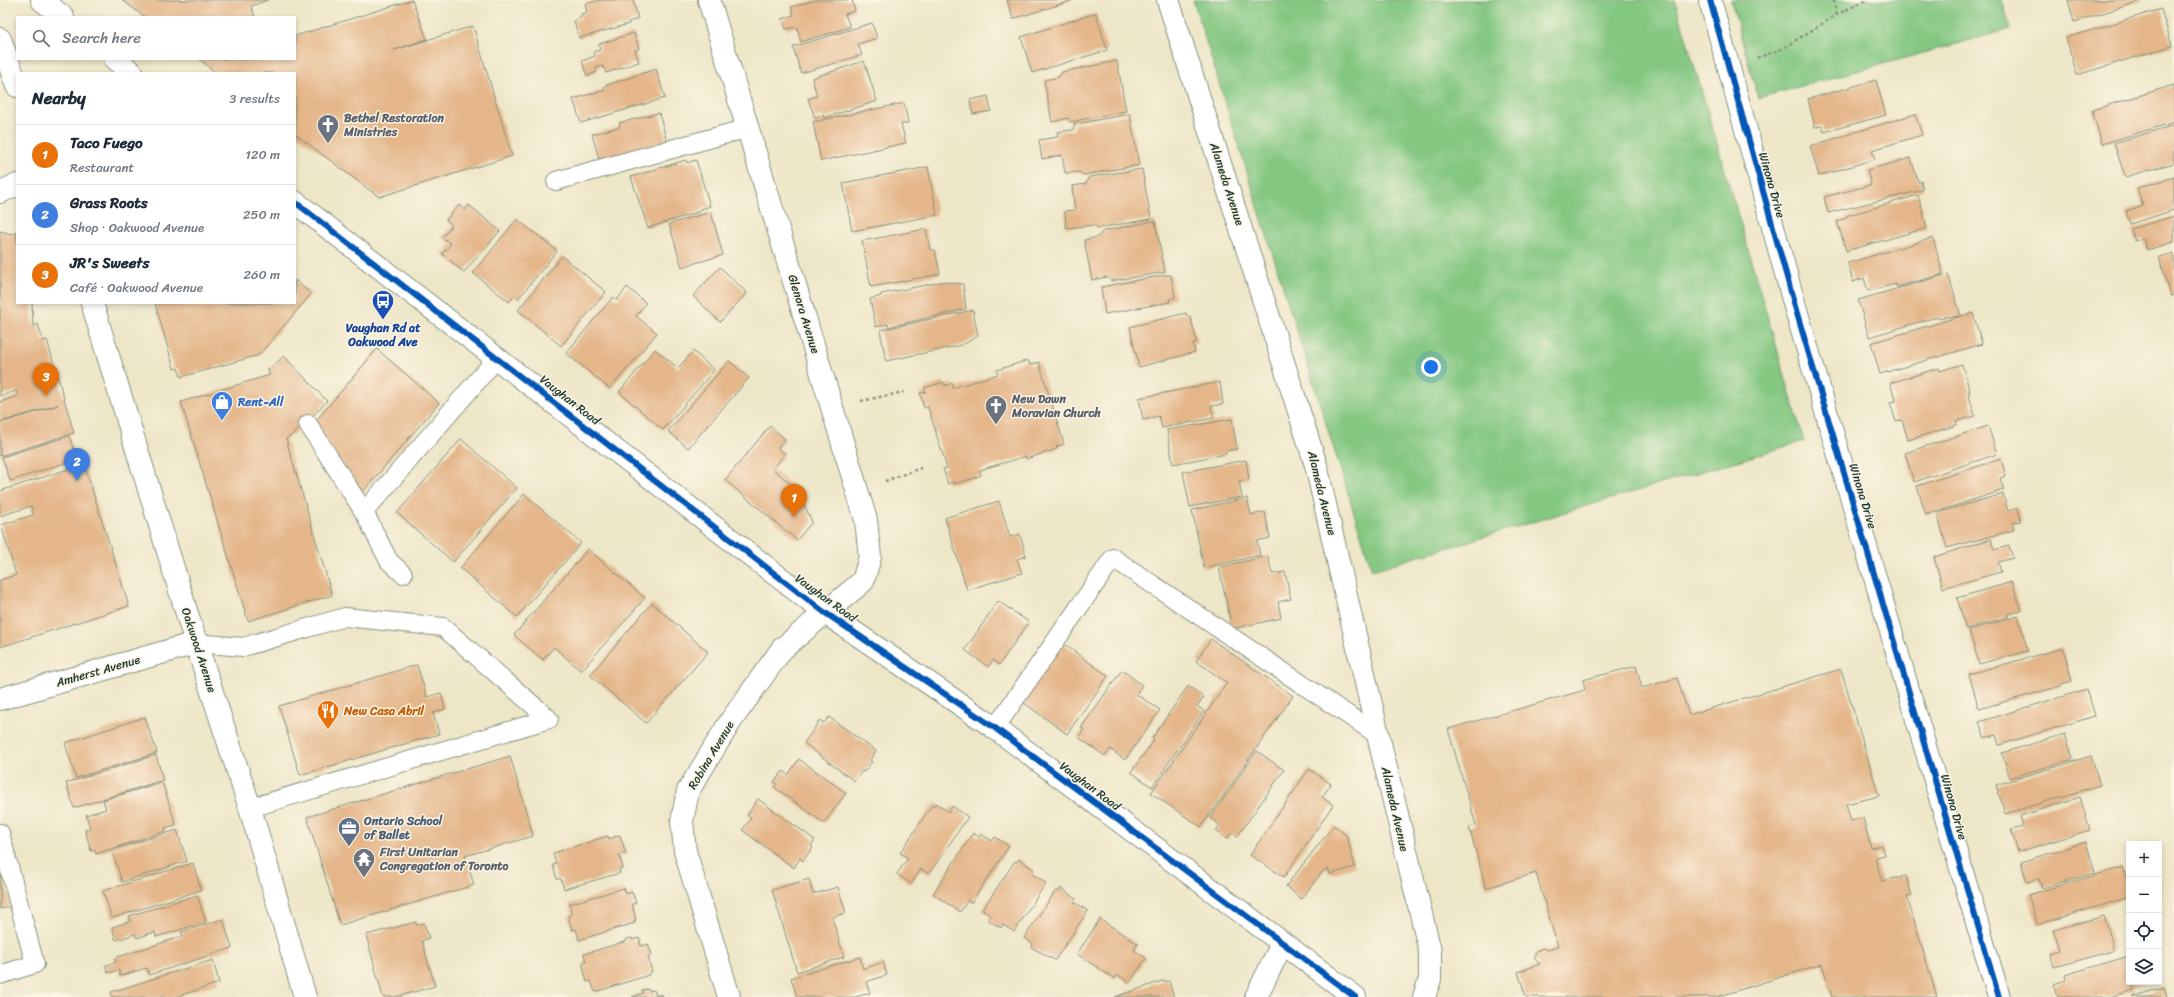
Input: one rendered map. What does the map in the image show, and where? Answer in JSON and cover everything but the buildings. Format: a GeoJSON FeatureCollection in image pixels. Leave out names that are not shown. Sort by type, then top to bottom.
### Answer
{"type":"FeatureCollection","features":[{"type":"Feature","properties":{"kind":"street"},"geometry":{"type":"LineString","coordinates":[[42,0],[62,16]]}},
{"type":"Feature","properties":{"kind":"street","name":"Glenora Avenue"},"geometry":{"type":"LineString","coordinates":[[709,0],[866,520],[870,557],[863,581],[824,612]]}},
{"type":"Feature","properties":{"kind":"street","name":"Alameda Avenue"},"geometry":{"type":"LineString","coordinates":[[1168,0],[1316,465],[1378,735],[1430,951],[1430,979],[1424,997]]}},
{"type":"Feature","properties":{"kind":"street","name":"Winona Drive"},"geometry":{"type":"LineString","coordinates":[[1710,0],[1796,310],[1998,997]]}},
{"type":"Feature","properties":{"kind":"street"},"geometry":{"type":"LineString","coordinates":[[0,39],[16,83]]}},
{"type":"Feature","properties":{"kind":"street"},"geometry":{"type":"LineString","coordinates":[[116,60],[131,72]]}},
{"type":"Feature","properties":{"kind":"street"},"geometry":{"type":"LineString","coordinates":[[0,192],[16,185]]}},
{"type":"Feature","properties":{"kind":"street","name":"Vaughan Road"},"geometry":{"type":"LineString","coordinates":[[296,203],[824,612],[995,728],[1282,944],[1355,997]]}},
{"type":"Feature","properties":{"kind":"street","name":"Oakwood Avenue"},"geometry":{"type":"LineString","coordinates":[[92,304],[196,644],[250,808],[305,997]]}},
{"type":"Feature","properties":{"kind":"street","name":"Robina Avenue"},"geometry":{"type":"LineString","coordinates":[[729,997],[685,850],[682,821],[688,791],[730,722],[782,649],[824,612]]}},
{"type":"Feature","properties":{"kind":"street","name":"Amherst Avenue"},"geometry":{"type":"LineString","coordinates":[[0,699],[196,644]]}},
{"type":"Feature","properties":{"kind":"street"},"geometry":{"type":"LineString","coordinates":[[1256,997],[1282,944]]}},
{"type":"Feature","properties":{"kind":"lane"},"geometry":{"type":"LineString","coordinates":[[556,181],[748,128]]}},
{"type":"Feature","properties":{"kind":"lane"},"geometry":{"type":"LineString","coordinates":[[364,512],[496,358]]}},
{"type":"Feature","properties":{"kind":"lane"},"geometry":{"type":"LineString","coordinates":[[308,424],[364,512],[389,561],[403,574]]}},
{"type":"Feature","properties":{"kind":"lane"},"geometry":{"type":"LineString","coordinates":[[995,728],[1113,558],[1378,735]]}},
{"type":"Feature","properties":{"kind":"lane"},"geometry":{"type":"LineString","coordinates":[[196,644],[243,647],[345,617],[443,627],[549,719],[250,808]]}},
{"type":"Feature","properties":{"kind":"lane"},"geometry":{"type":"LineString","coordinates":[[0,832],[35,964],[0,975]]}},
{"type":"Feature","properties":{"kind":"path"},"geometry":{"type":"LineString","coordinates":[[1834,0],[1836,15]]}},
{"type":"Feature","properties":{"kind":"path"},"geometry":{"type":"LineString","coordinates":[[1756,59],[1782,49],[1836,15],[1866,0]]}},
{"type":"Feature","properties":{"kind":"path"},"geometry":{"type":"LineString","coordinates":[[856,402],[904,392]]}},
{"type":"Feature","properties":{"kind":"path"},"geometry":{"type":"LineString","coordinates":[[881,482],[921,468]]}},
{"type":"Feature","properties":{"kind":"green space"},"geometry":{"type":"Polygon","coordinates":[[[1193,0],[1675,0],[1804,441],[1372,570],[1193,0]]]}},
{"type":"Feature","properties":{"kind":"green space"},"geometry":{"type":"Polygon","coordinates":[[[1731,0],[2002,0],[2011,29],[1758,98],[1731,0]]]}},
{"type":"Feature","properties":{"kind":"cycle path"},"geometry":{"type":"LineString","coordinates":[[1710,0],[1796,310],[1999,997]]}},
{"type":"Feature","properties":{"kind":"cycle path"},"geometry":{"type":"LineString","coordinates":[[296,203],[824,612],[995,728],[1355,997]]}},
{"type":"Feature","properties":{"kind":"place","name":"Bethel Restoration Ministries"},"geometry":{"type":"Point","coordinates":[328,144]}},
{"type":"Feature","properties":{"kind":"place","name":"Vaughan Rd at Oakwood Ave"},"geometry":{"type":"Point","coordinates":[383,320]}},
{"type":"Feature","properties":{"kind":"place","name":"JR's Sweets"},"geometry":{"type":"Point","coordinates":[46,396]}},
{"type":"Feature","properties":{"kind":"place","name":"Rent-All"},"geometry":{"type":"Point","coordinates":[222,422]}},
{"type":"Feature","properties":{"kind":"place","name":"New Dawn Moravian Church"},"geometry":{"type":"Point","coordinates":[996,426]}},
{"type":"Feature","properties":{"kind":"place","name":"Grass Roots"},"geometry":{"type":"Point","coordinates":[77,481]}},
{"type":"Feature","properties":{"kind":"place","name":"Taco Fuego"},"geometry":{"type":"Point","coordinates":[794,517]}},
{"type":"Feature","properties":{"kind":"place","name":"New Casa Abril"},"geometry":{"type":"Point","coordinates":[328,730]}},
{"type":"Feature","properties":{"kind":"place","name":"Ontario School of Ballet"},"geometry":{"type":"Point","coordinates":[349,848]}},
{"type":"Feature","properties":{"kind":"place","name":"First Unitarian Congregation of Toronto"},"geometry":{"type":"Point","coordinates":[364,878]}}]}
